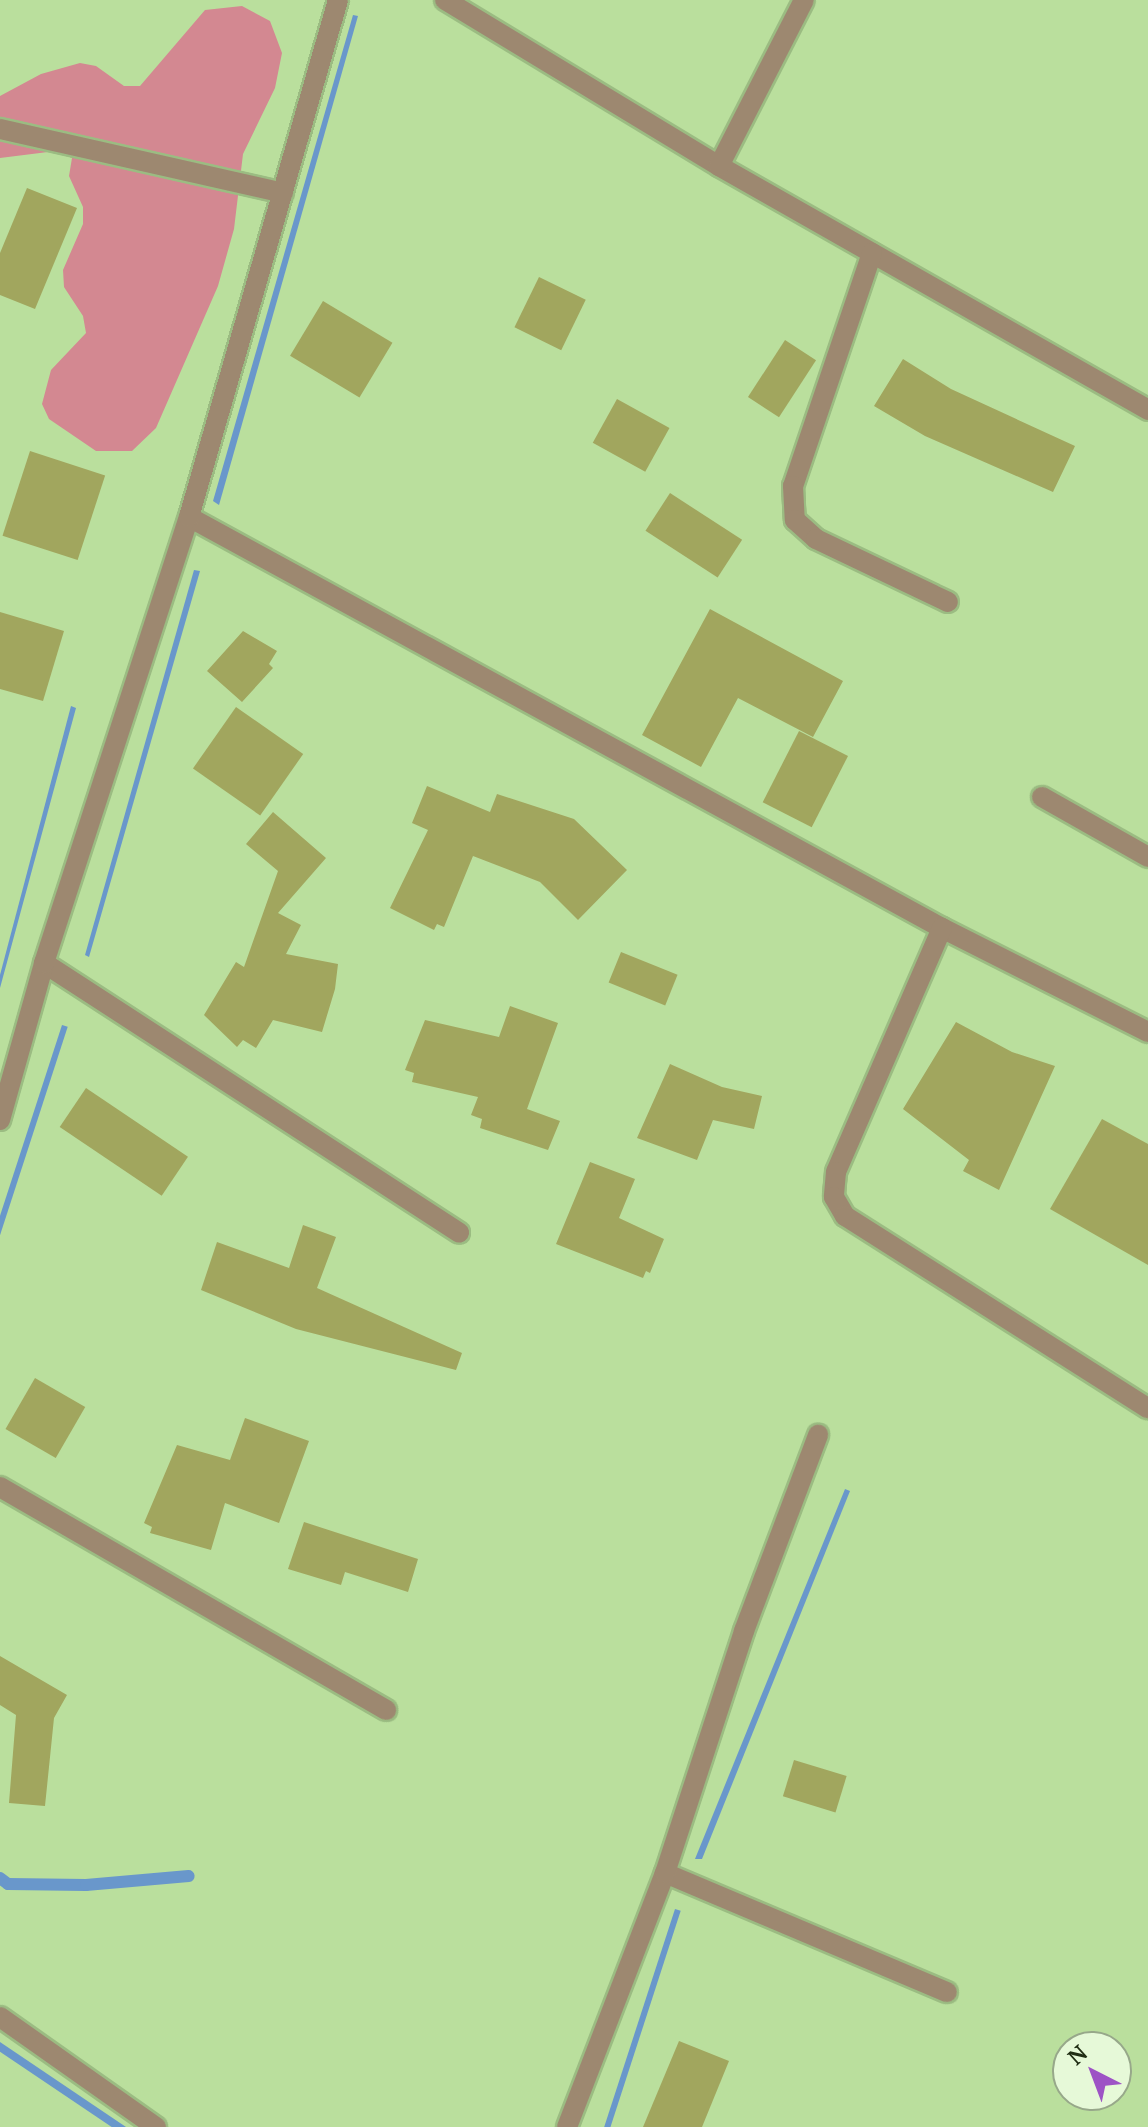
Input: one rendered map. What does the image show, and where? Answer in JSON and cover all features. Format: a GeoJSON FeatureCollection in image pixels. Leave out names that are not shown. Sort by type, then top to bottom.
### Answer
{"type":"FeatureCollection","features":[{"type":"Feature","properties":{"kind":"street"},"geometry":{"type":"LineString","coordinates":[[0,1120],[44,963],[189,517],[338,0]]}},
{"type":"Feature","properties":{"kind":"street"},"geometry":{"type":"LineString","coordinates":[[445,0],[719,166],[1148,410]]}},
{"type":"Feature","properties":{"kind":"street"},"geometry":{"type":"LineString","coordinates":[[719,166],[804,0]]}},
{"type":"Feature","properties":{"kind":"street"},"geometry":{"type":"LineString","coordinates":[[0,129],[283,193]]}},
{"type":"Feature","properties":{"kind":"street"},"geometry":{"type":"LineString","coordinates":[[872,253],[793,486],[795,520],[816,539],[948,602]]}},
{"type":"Feature","properties":{"kind":"street"},"geometry":{"type":"LineString","coordinates":[[189,517],[942,928],[1148,1032]]}},
{"type":"Feature","properties":{"kind":"street"},"geometry":{"type":"LineString","coordinates":[[1042,797],[1148,857]]}},
{"type":"Feature","properties":{"kind":"street"},"geometry":{"type":"LineString","coordinates":[[942,928],[836,1172],[834,1197],[845,1216],[1148,1408]]}},
{"type":"Feature","properties":{"kind":"street"},"geometry":{"type":"LineString","coordinates":[[44,963],[459,1233]]}},
{"type":"Feature","properties":{"kind":"street"},"geometry":{"type":"LineString","coordinates":[[567,2127],[665,1873],[744,1631],[818,1435]]}},
{"type":"Feature","properties":{"kind":"street"},"geometry":{"type":"LineString","coordinates":[[0,1487],[386,1710]]}},
{"type":"Feature","properties":{"kind":"street"},"geometry":{"type":"LineString","coordinates":[[665,1873],[947,1992]]}},
{"type":"Feature","properties":{"kind":"street"},"geometry":{"type":"LineString","coordinates":[[0,2017],[156,2127]]}},
{"type":"Feature","properties":{"kind":"shaded area"},"geometry":{"type":"Polygon","coordinates":[[[242,6],[270,21],[282,53],[275,88],[243,154],[234,229],[218,286],[156,428],[132,451],[96,451],[49,419],[42,404],[51,370],[86,333],[83,316],[64,287],[63,270],[83,224],[83,207],[69,176],[72,158],[56,151],[0,158],[0,96],[41,74],[80,63],[96,66],[124,86],[140,86],[205,10],[242,6]]]}},
{"type":"Feature","properties":{"kind":"water"},"geometry":{"type":"Polygon","coordinates":[[[353,15],[358,16],[219,505],[213,501],[353,15]]]}},
{"type":"Feature","properties":{"kind":"water"},"geometry":{"type":"Polygon","coordinates":[[[194,570],[200,571],[89,957],[85,955],[194,570]]]}},
{"type":"Feature","properties":{"kind":"water"},"geometry":{"type":"Polygon","coordinates":[[[71,706],[76,708],[0,988],[0,975],[71,706]]]}},
{"type":"Feature","properties":{"kind":"water"},"geometry":{"type":"Polygon","coordinates":[[[62,1025],[68,1027],[0,1235],[0,1216],[62,1025]]]}},
{"type":"Feature","properties":{"kind":"water"},"geometry":{"type":"Polygon","coordinates":[[[845,1489],[850,1491],[702,1859],[695,1859],[845,1489]]]}},
{"type":"Feature","properties":{"kind":"water"},"geometry":{"type":"Polygon","coordinates":[[[675,1909],[681,1911],[610,2127],[604,2127],[675,1909]]]}},
{"type":"Feature","properties":{"kind":"water"},"geometry":{"type":"Polygon","coordinates":[[[0,2042],[126,2127],[112,2127],[0,2052],[0,2042]]]}},
{"type":"Feature","properties":{"kind":"building"},"geometry":{"type":"Polygon","coordinates":[[[27,188],[77,208],[35,309],[0,295],[0,253],[27,188]]]}},
{"type":"Feature","properties":{"kind":"building"},"geometry":{"type":"Polygon","coordinates":[[[539,277],[586,300],[561,350],[514,327],[539,277]]]}},
{"type":"Feature","properties":{"kind":"building"},"geometry":{"type":"Polygon","coordinates":[[[323,301],[392,343],[359,398],[290,356],[323,301]]]}},
{"type":"Feature","properties":{"kind":"building"},"geometry":{"type":"Polygon","coordinates":[[[785,340],[816,360],[779,417],[748,397],[785,340]]]}},
{"type":"Feature","properties":{"kind":"building"},"geometry":{"type":"Polygon","coordinates":[[[903,359],[951,389],[1075,446],[1053,492],[925,436],[874,406],[903,359]]]}},
{"type":"Feature","properties":{"kind":"building"},"geometry":{"type":"Polygon","coordinates":[[[617,399],[669,428],[645,472],[593,443],[617,399]]]}},
{"type":"Feature","properties":{"kind":"building"},"geometry":{"type":"Polygon","coordinates":[[[30,451],[105,475],[78,560],[2,536],[30,451]]]}},
{"type":"Feature","properties":{"kind":"building"},"geometry":{"type":"Polygon","coordinates":[[[670,493],[742,540],[718,578],[645,531],[670,493]]]}},
{"type":"Feature","properties":{"kind":"building"},"geometry":{"type":"Polygon","coordinates":[[[710,609],[843,681],[813,737],[738,698],[701,767],[642,735],[710,609]]]}},
{"type":"Feature","properties":{"kind":"building"},"geometry":{"type":"Polygon","coordinates":[[[0,612],[64,631],[43,701],[0,689],[0,612]]]}},
{"type":"Feature","properties":{"kind":"building"},"geometry":{"type":"Polygon","coordinates":[[[243,631],[277,651],[269,664],[273,668],[242,702],[207,671],[243,631]]]}},
{"type":"Feature","properties":{"kind":"building"},"geometry":{"type":"Polygon","coordinates":[[[236,707],[303,754],[260,815],[193,768],[236,707]]]}},
{"type":"Feature","properties":{"kind":"building"},"geometry":{"type":"Polygon","coordinates":[[[799,731],[848,756],[812,827],[763,802],[799,731]]]}},
{"type":"Feature","properties":{"kind":"building"},"geometry":{"type":"Polygon","coordinates":[[[427,786],[490,812],[497,794],[574,819],[627,870],[578,920],[540,882],[473,856],[444,927],[437,924],[434,930],[390,908],[428,830],[412,823],[427,786]]]}},
{"type":"Feature","properties":{"kind":"building"},"geometry":{"type":"Polygon","coordinates":[[[273,812],[326,858],[278,913],[301,925],[286,954],[338,964],[335,989],[322,1032],[273,1020],[256,1048],[243,1040],[237,1047],[204,1015],[236,962],[244,967],[278,871],[246,844],[273,812]]]}},
{"type":"Feature","properties":{"kind":"building"},"geometry":{"type":"Polygon","coordinates":[[[621,952],[678,975],[665,1005],[609,983],[621,952]]]}},
{"type":"Feature","properties":{"kind":"building"},"geometry":{"type":"Polygon","coordinates":[[[510,1006],[558,1023],[527,1109],[560,1121],[548,1150],[480,1128],[482,1119],[471,1115],[478,1097],[412,1082],[414,1073],[405,1070],[425,1020],[499,1037],[510,1006]]]}},
{"type":"Feature","properties":{"kind":"building"},"geometry":{"type":"Polygon","coordinates":[[[956,1022],[1012,1052],[1055,1066],[999,1190],[963,1171],[969,1160],[903,1109],[956,1022]]]}},
{"type":"Feature","properties":{"kind":"building"},"geometry":{"type":"Polygon","coordinates":[[[670,1064],[722,1087],[762,1096],[754,1129],[713,1120],[697,1160],[637,1138],[670,1064]]]}},
{"type":"Feature","properties":{"kind":"building"},"geometry":{"type":"Polygon","coordinates":[[[86,1088],[188,1157],[162,1196],[60,1127],[86,1088]]]}},
{"type":"Feature","properties":{"kind":"building"},"geometry":{"type":"Polygon","coordinates":[[[1102,1119],[1148,1144],[1148,1265],[1050,1209],[1102,1119]]]}},
{"type":"Feature","properties":{"kind":"building"},"geometry":{"type":"Polygon","coordinates":[[[590,1162],[635,1179],[619,1218],[664,1239],[650,1273],[646,1271],[643,1278],[556,1244],[590,1162]]]}},
{"type":"Feature","properties":{"kind":"building"},"geometry":{"type":"Polygon","coordinates":[[[303,1225],[336,1237],[317,1288],[462,1353],[456,1370],[296,1329],[201,1290],[217,1242],[289,1268],[303,1225]]]}},
{"type":"Feature","properties":{"kind":"building"},"geometry":{"type":"Polygon","coordinates":[[[35,1378],[85,1407],[56,1458],[6,1429],[35,1378]]]}},
{"type":"Feature","properties":{"kind":"building"},"geometry":{"type":"Polygon","coordinates":[[[245,1418],[309,1441],[279,1523],[225,1503],[211,1550],[150,1533],[152,1527],[144,1523],[177,1445],[230,1460],[245,1418]]]}},
{"type":"Feature","properties":{"kind":"building"},"geometry":{"type":"Polygon","coordinates":[[[304,1522],[418,1559],[408,1592],[345,1572],[341,1585],[288,1569],[304,1522]]]}},
{"type":"Feature","properties":{"kind":"building"},"geometry":{"type":"Polygon","coordinates":[[[0,1656],[67,1695],[54,1718],[45,1806],[9,1803],[16,1715],[0,1705],[0,1656]]]}},
{"type":"Feature","properties":{"kind":"building"},"geometry":{"type":"Polygon","coordinates":[[[794,1760],[847,1776],[835,1812],[783,1796],[794,1760]]]}},
{"type":"Feature","properties":{"kind":"building"},"geometry":{"type":"Polygon","coordinates":[[[679,2041],[729,2061],[702,2127],[643,2127],[679,2041]]]}},
{"type":"Feature","properties":{"kind":"waterway"},"geometry":{"type":"LineString","coordinates":[[0,1878],[8,1884],[86,1885],[189,1876]]}}]}
